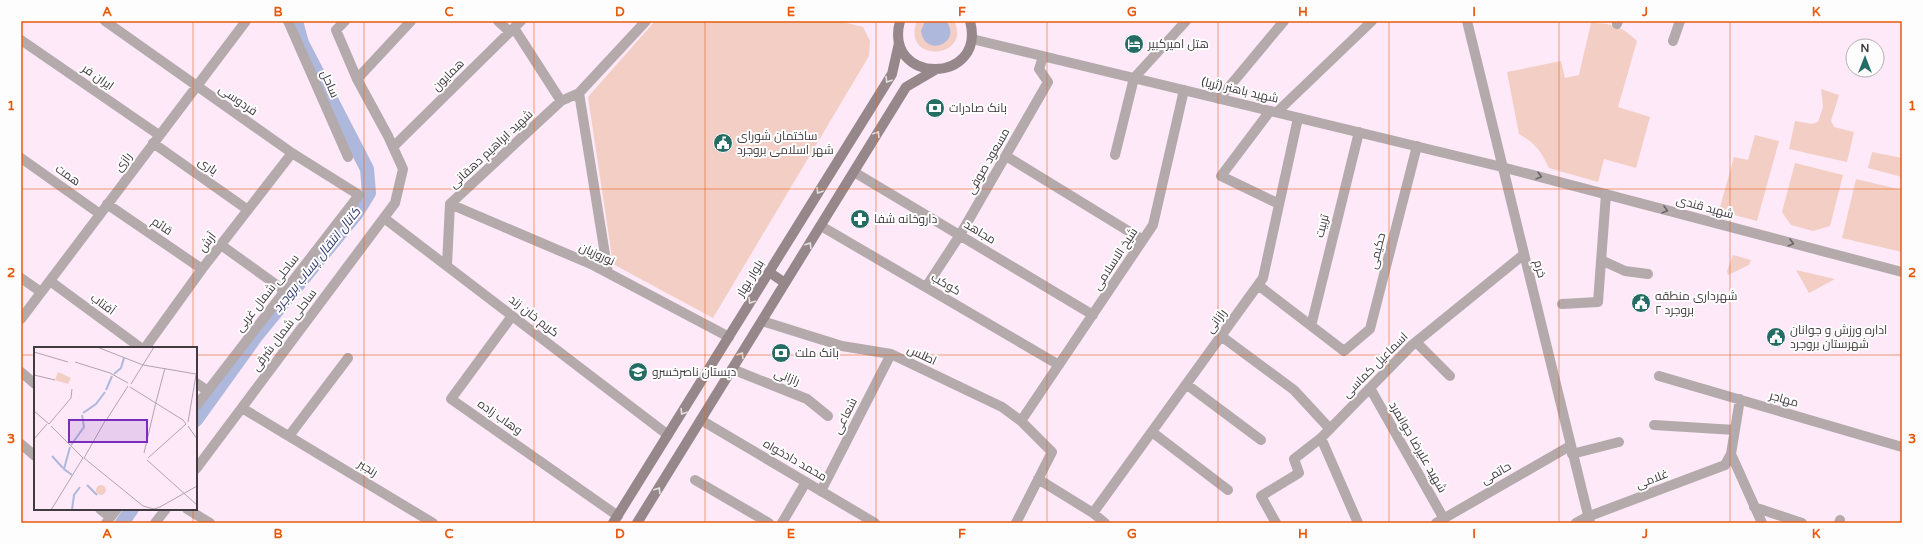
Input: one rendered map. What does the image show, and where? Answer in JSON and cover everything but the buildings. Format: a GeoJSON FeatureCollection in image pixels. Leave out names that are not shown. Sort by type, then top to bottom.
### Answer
{"type":"FeatureCollection","features":[{"type":"Feature","properties":{"kind":"main road","name":"بلوار بهار"},"geometry":{"type":"LineString","coordinates":[[616,519],[892,74],[899,43],[898,28],[900,21]]}},
{"type":"Feature","properties":{"kind":"main road"},"geometry":{"type":"LineString","coordinates":[[899,43],[904,54],[912,63],[927,69],[945,69],[959,61],[969,49],[972,39],[970,21]]}},
{"type":"Feature","properties":{"kind":"main road"},"geometry":{"type":"LineString","coordinates":[[637,523],[906,87],[935,70]]}},
{"type":"Feature","properties":{"kind":"main road"},"geometry":{"type":"LineString","coordinates":[[769,272],[785,283]]}},
{"type":"Feature","properties":{"kind":"street","name":"فردوسی"},"geometry":{"type":"LineString","coordinates":[[105,21],[292,153],[358,195]]}},
{"type":"Feature","properties":{"kind":"street","name":"رازی"},"geometry":{"type":"LineString","coordinates":[[21,319],[246,21]]}},
{"type":"Feature","properties":{"kind":"street","name":"ساحل"},"geometry":{"type":"LineString","coordinates":[[288,21],[348,157]]}},
{"type":"Feature","properties":{"kind":"street","name":"ساحلی شمال شرقی"},"geometry":{"type":"LineString","coordinates":[[197,468],[395,203],[403,169],[357,79],[336,30],[345,21]]}},
{"type":"Feature","properties":{"kind":"street"},"geometry":{"type":"LineString","coordinates":[[357,79],[411,21]]}},
{"type":"Feature","properties":{"kind":"street"},"geometry":{"type":"LineString","coordinates":[[498,21],[515,27],[561,101]]}},
{"type":"Feature","properties":{"kind":"street","name":"شهید ابراهیم دهقانی"},"geometry":{"type":"LineString","coordinates":[[447,265],[450,204],[561,101],[579,93],[646,21]]}},
{"type":"Feature","properties":{"kind":"street"},"geometry":{"type":"LineString","coordinates":[[1115,155],[1134,78],[1186,21]]}},
{"type":"Feature","properties":{"kind":"street"},"geometry":{"type":"LineString","coordinates":[[1219,99],[1284,21]]}},
{"type":"Feature","properties":{"kind":"street"},"geometry":{"type":"LineString","coordinates":[[1279,204],[1221,176],[1274,112],[1372,21]]}},
{"type":"Feature","properties":{"kind":"street","name":"خرم"},"geometry":{"type":"LineString","coordinates":[[1467,21],[1588,520]]}},
{"type":"Feature","properties":{"kind":"street"},"geometry":{"type":"LineString","coordinates":[[1673,41],[1680,21]]}},
{"type":"Feature","properties":{"kind":"street","name":"همایون"},"geometry":{"type":"LineString","coordinates":[[393,148],[515,27]]}},
{"type":"Feature","properties":{"kind":"street","name":"شهید باهنر (ثریا)"},"geometry":{"type":"LineString","coordinates":[[972,39],[1502,166]]}},
{"type":"Feature","properties":{"kind":"street","name":"ایران فر"},"geometry":{"type":"LineString","coordinates":[[21,40],[156,139]]}},
{"type":"Feature","properties":{"kind":"street","name":"مسعود صوفی"},"geometry":{"type":"LineString","coordinates":[[926,287],[960,235],[1048,82],[1039,69],[1043,57]]}},
{"type":"Feature","properties":{"kind":"street","name":"شیخ الاسلامی"},"geometry":{"type":"LineString","coordinates":[[1021,421],[1153,225],[1184,90]]}},
{"type":"Feature","properties":{"kind":"street"},"geometry":{"type":"LineString","coordinates":[[579,93],[608,273]]}},
{"type":"Feature","properties":{"kind":"street","name":"رازانی"},"geometry":{"type":"LineString","coordinates":[[1093,513],[1263,278],[1298,118]]}},
{"type":"Feature","properties":{"kind":"street","name":"تربیت"},"geometry":{"type":"LineString","coordinates":[[1311,326],[1359,132]]}},
{"type":"Feature","properties":{"kind":"street","name":"یاری"},"geometry":{"type":"LineString","coordinates":[[156,139],[248,210]]}},
{"type":"Feature","properties":{"kind":"street","name":"حکیمی"},"geometry":{"type":"LineString","coordinates":[[1311,326],[1344,351],[1370,329],[1417,146]]}},
{"type":"Feature","properties":{"kind":"street","name":"آرش"},"geometry":{"type":"LineString","coordinates":[[146,347],[202,269],[292,153]]}},
{"type":"Feature","properties":{"kind":"street"},"geometry":{"type":"LineString","coordinates":[[1006,156],[1143,240]]}},
{"type":"Feature","properties":{"kind":"street","name":"همت"},"geometry":{"type":"LineString","coordinates":[[21,158],[100,214]]}},
{"type":"Feature","properties":{"kind":"street","name":"شهید قندی"},"geometry":{"type":"LineString","coordinates":[[1502,166],[1902,272]]}},
{"type":"Feature","properties":{"kind":"street","name":"مجاهد"},"geometry":{"type":"LineString","coordinates":[[854,172],[1093,315]]}},
{"type":"Feature","properties":{"kind":"street"},"geometry":{"type":"LineString","coordinates":[[1562,304],[1598,302],[1606,194]]}},
{"type":"Feature","properties":{"kind":"street","name":"ساحلی شمال غربی"},"geometry":{"type":"LineString","coordinates":[[197,405],[358,195]]}},
{"type":"Feature","properties":{"kind":"street","name":"قائم"},"geometry":{"type":"LineString","coordinates":[[107,204],[202,269]]}},
{"type":"Feature","properties":{"kind":"street","name":"نوروزیان"},"geometry":{"type":"LineString","coordinates":[[450,204],[608,273],[729,337]]}},
{"type":"Feature","properties":{"kind":"street","name":"کریم خان زند"},"geometry":{"type":"LineString","coordinates":[[384,218],[668,435]]}},
{"type":"Feature","properties":{"kind":"street","name":"کوکب"},"geometry":{"type":"LineString","coordinates":[[820,226],[1059,365]]}},
{"type":"Feature","properties":{"kind":"street"},"geometry":{"type":"LineString","coordinates":[[221,245],[285,291]]}},
{"type":"Feature","properties":{"kind":"street","name":"اسماعیل کماسی"},"geometry":{"type":"LineString","coordinates":[[1276,523],[1261,496],[1299,474],[1294,459],[1321,438],[1416,342],[1523,255]]}},
{"type":"Feature","properties":{"kind":"street"},"geometry":{"type":"LineString","coordinates":[[1601,260],[1625,271],[1648,274]]}},
{"type":"Feature","properties":{"kind":"street"},"geometry":{"type":"LineString","coordinates":[[21,278],[41,292]]}},
{"type":"Feature","properties":{"kind":"street","name":"آفتاب"},"geometry":{"type":"LineString","coordinates":[[50,281],[140,347]]}},
{"type":"Feature","properties":{"kind":"street"},"geometry":{"type":"LineString","coordinates":[[1258,285],[1311,326]]}},
{"type":"Feature","properties":{"kind":"street","name":"وهاب زاده"},"geometry":{"type":"LineString","coordinates":[[512,316],[451,399],[616,519]]}},
{"type":"Feature","properties":{"kind":"street","name":"اطلس"},"geometry":{"type":"LineString","coordinates":[[762,321],[842,346],[891,354],[1002,407],[1021,421],[1052,452],[1038,479]]}},
{"type":"Feature","properties":{"kind":"street"},"geometry":{"type":"LineString","coordinates":[[1221,336],[1294,390],[1330,429]]}},
{"type":"Feature","properties":{"kind":"street"},"geometry":{"type":"LineString","coordinates":[[1416,342],[1450,376]]}},
{"type":"Feature","properties":{"kind":"street","name":"شعاعی"},"geometry":{"type":"LineString","coordinates":[[821,490],[891,354]]}},
{"type":"Feature","properties":{"kind":"street"},"geometry":{"type":"LineString","coordinates":[[289,436],[348,358]]}},
{"type":"Feature","properties":{"kind":"street","name":"رازانی"},"geometry":{"type":"LineString","coordinates":[[732,369],[807,399],[828,416]]}},
{"type":"Feature","properties":{"kind":"street"},"geometry":{"type":"LineString","coordinates":[[21,372],[34,383]]}},
{"type":"Feature","properties":{"kind":"street","name":"مهاجر"},"geometry":{"type":"LineString","coordinates":[[1659,376],[1902,447]]}},
{"type":"Feature","properties":{"kind":"street"},"geometry":{"type":"LineString","coordinates":[[197,384],[208,391]]}},
{"type":"Feature","properties":{"kind":"street"},"geometry":{"type":"LineString","coordinates":[[1186,384],[1261,440]]}},
{"type":"Feature","properties":{"kind":"street","name":"شهید علیرضا جوانمرد"},"geometry":{"type":"LineString","coordinates":[[1370,388],[1440,521]]}},
{"type":"Feature","properties":{"kind":"street"},"geometry":{"type":"LineString","coordinates":[[1740,400],[1731,454],[1762,523]]}},
{"type":"Feature","properties":{"kind":"street","name":"رنجبر"},"geometry":{"type":"LineString","coordinates":[[242,408],[433,523]]}},
{"type":"Feature","properties":{"kind":"street","name":"محمد دادخواه"},"geometry":{"type":"LineString","coordinates":[[701,420],[875,523]]}},
{"type":"Feature","properties":{"kind":"street"},"geometry":{"type":"LineString","coordinates":[[1654,425],[1735,430]]}},
{"type":"Feature","properties":{"kind":"street"},"geometry":{"type":"LineString","coordinates":[[1152,432],[1228,490]]}},
{"type":"Feature","properties":{"kind":"street"},"geometry":{"type":"LineString","coordinates":[[1321,438],[1358,523]]}},
{"type":"Feature","properties":{"kind":"street","name":"حاتمی"},"geometry":{"type":"LineString","coordinates":[[1440,521],[1571,450],[1619,442]]}},
{"type":"Feature","properties":{"kind":"street"},"geometry":{"type":"LineString","coordinates":[[21,444],[34,455]]}},
{"type":"Feature","properties":{"kind":"street","name":"غلامی"},"geometry":{"type":"LineString","coordinates":[[1576,523],[1588,520],[1725,465],[1731,454]]}},
{"type":"Feature","properties":{"kind":"street"},"geometry":{"type":"LineString","coordinates":[[1016,523],[1038,479],[1093,513],[1105,523]]}},
{"type":"Feature","properties":{"kind":"street"},"geometry":{"type":"LineString","coordinates":[[695,480],[769,523]]}},
{"type":"Feature","properties":{"kind":"street"},"geometry":{"type":"LineString","coordinates":[[782,523],[806,482]]}},
{"type":"Feature","properties":{"kind":"street"},"geometry":{"type":"LineString","coordinates":[[1754,507],[1802,523]]}},
{"type":"Feature","properties":{"kind":"street"},"geometry":{"type":"LineString","coordinates":[[101,510],[108,520],[116,510]]}},
{"type":"Feature","properties":{"kind":"street"},"geometry":{"type":"LineString","coordinates":[[155,523],[165,510]]}},
{"type":"Feature","properties":{"kind":"street"},"geometry":{"type":"LineString","coordinates":[[189,510],[210,523]]}},
{"type":"Feature","properties":{"kind":"shaded area"},"geometry":{"type":"Polygon","coordinates":[[[655,21],[839,21],[863,27],[870,41],[869,56],[713,318],[613,264],[588,97],[655,21]]]}},
{"type":"Feature","properties":{"kind":"shaded area"},"geometry":{"type":"Polygon","coordinates":[[[917,21],[954,21],[957,34],[954,43],[946,49],[936,51],[926,50],[918,44],[914,35],[917,21]]]}},
{"type":"Feature","properties":{"kind":"shaded area"},"geometry":{"type":"Polygon","coordinates":[[[1591,23],[1611,25],[1622,29],[1637,41],[1618,107],[1650,117],[1636,168],[1604,159],[1598,182],[1549,168],[1537,148],[1530,141],[1519,134],[1507,72],[1561,61],[1565,78],[1579,75],[1591,23]]]}},
{"type":"Feature","properties":{"kind":"shaded area"},"geometry":{"type":"Polygon","coordinates":[[[1821,89],[1839,95],[1831,121],[1834,127],[1854,132],[1847,162],[1789,149],[1795,121],[1812,124],[1818,122],[1823,107],[1821,89]]]}},
{"type":"Feature","properties":{"kind":"shaded area"},"geometry":{"type":"Polygon","coordinates":[[[1755,135],[1779,141],[1757,221],[1719,211],[1734,157],[1748,160],[1755,135]]]}},
{"type":"Feature","properties":{"kind":"shaded area"},"geometry":{"type":"Polygon","coordinates":[[[1872,152],[1902,158],[1902,177],[1868,168],[1872,152]]]}},
{"type":"Feature","properties":{"kind":"shaded area"},"geometry":{"type":"Polygon","coordinates":[[[1795,163],[1843,175],[1830,226],[1813,231],[1791,225],[1782,212],[1795,163]]]}},
{"type":"Feature","properties":{"kind":"shaded area"},"geometry":{"type":"Polygon","coordinates":[[[1856,179],[1902,190],[1902,252],[1842,238],[1856,179]]]}},
{"type":"Feature","properties":{"kind":"shaded area"},"geometry":{"type":"Polygon","coordinates":[[[1733,255],[1751,260],[1749,265],[1728,275],[1727,271],[1733,255]]]}},
{"type":"Feature","properties":{"kind":"shaded area"},"geometry":{"type":"Polygon","coordinates":[[[1796,270],[1835,279],[1809,293],[1796,270]]]}},
{"type":"Feature","properties":{"kind":"water"},"geometry":{"type":"Polygon","coordinates":[[[925,21],[946,21],[950,29],[950,35],[947,41],[935,46],[929,44],[924,39],[921,31],[925,21]]]}},
{"type":"Feature","properties":{"kind":"waterway","name":"کانال انتقال پساب بروجرد"},"geometry":{"type":"LineString","coordinates":[[197,419],[257,335],[356,214],[369,193],[367,169],[302,43],[296,21]]}},
{"type":"Feature","properties":{"kind":"waterway","name":"کانال انتقال پساب بروجرد"},"geometry":{"type":"LineString","coordinates":[[122,523],[131,510]]}},
{"type":"Feature","properties":{"kind":"place","name":"هتل امیرکبیر"},"geometry":{"type":"Point","coordinates":[1134,44]}},
{"type":"Feature","properties":{"kind":"place","name":"بانک صادرات"},"geometry":{"type":"Point","coordinates":[935,108]}},
{"type":"Feature","properties":{"kind":"place","name":"ساختمان شورای شهر اسلامی بروجرد"},"geometry":{"type":"Point","coordinates":[723,143]}},
{"type":"Feature","properties":{"kind":"place","name":"داروخانه شفا"},"geometry":{"type":"Point","coordinates":[860,219]}},
{"type":"Feature","properties":{"kind":"place","name":"شهرداری منطقه ۲ بروجرد"},"geometry":{"type":"Point","coordinates":[1641,303]}},
{"type":"Feature","properties":{"kind":"place","name":"اداره ورزش و جوانان شهرستان بروجرد"},"geometry":{"type":"Point","coordinates":[1776,337]}},
{"type":"Feature","properties":{"kind":"place","name":"بانک ملت"},"geometry":{"type":"Point","coordinates":[781,353]}},
{"type":"Feature","properties":{"kind":"place","name":"دبستان ناصرخسرو"},"geometry":{"type":"Point","coordinates":[638,372]}}]}
